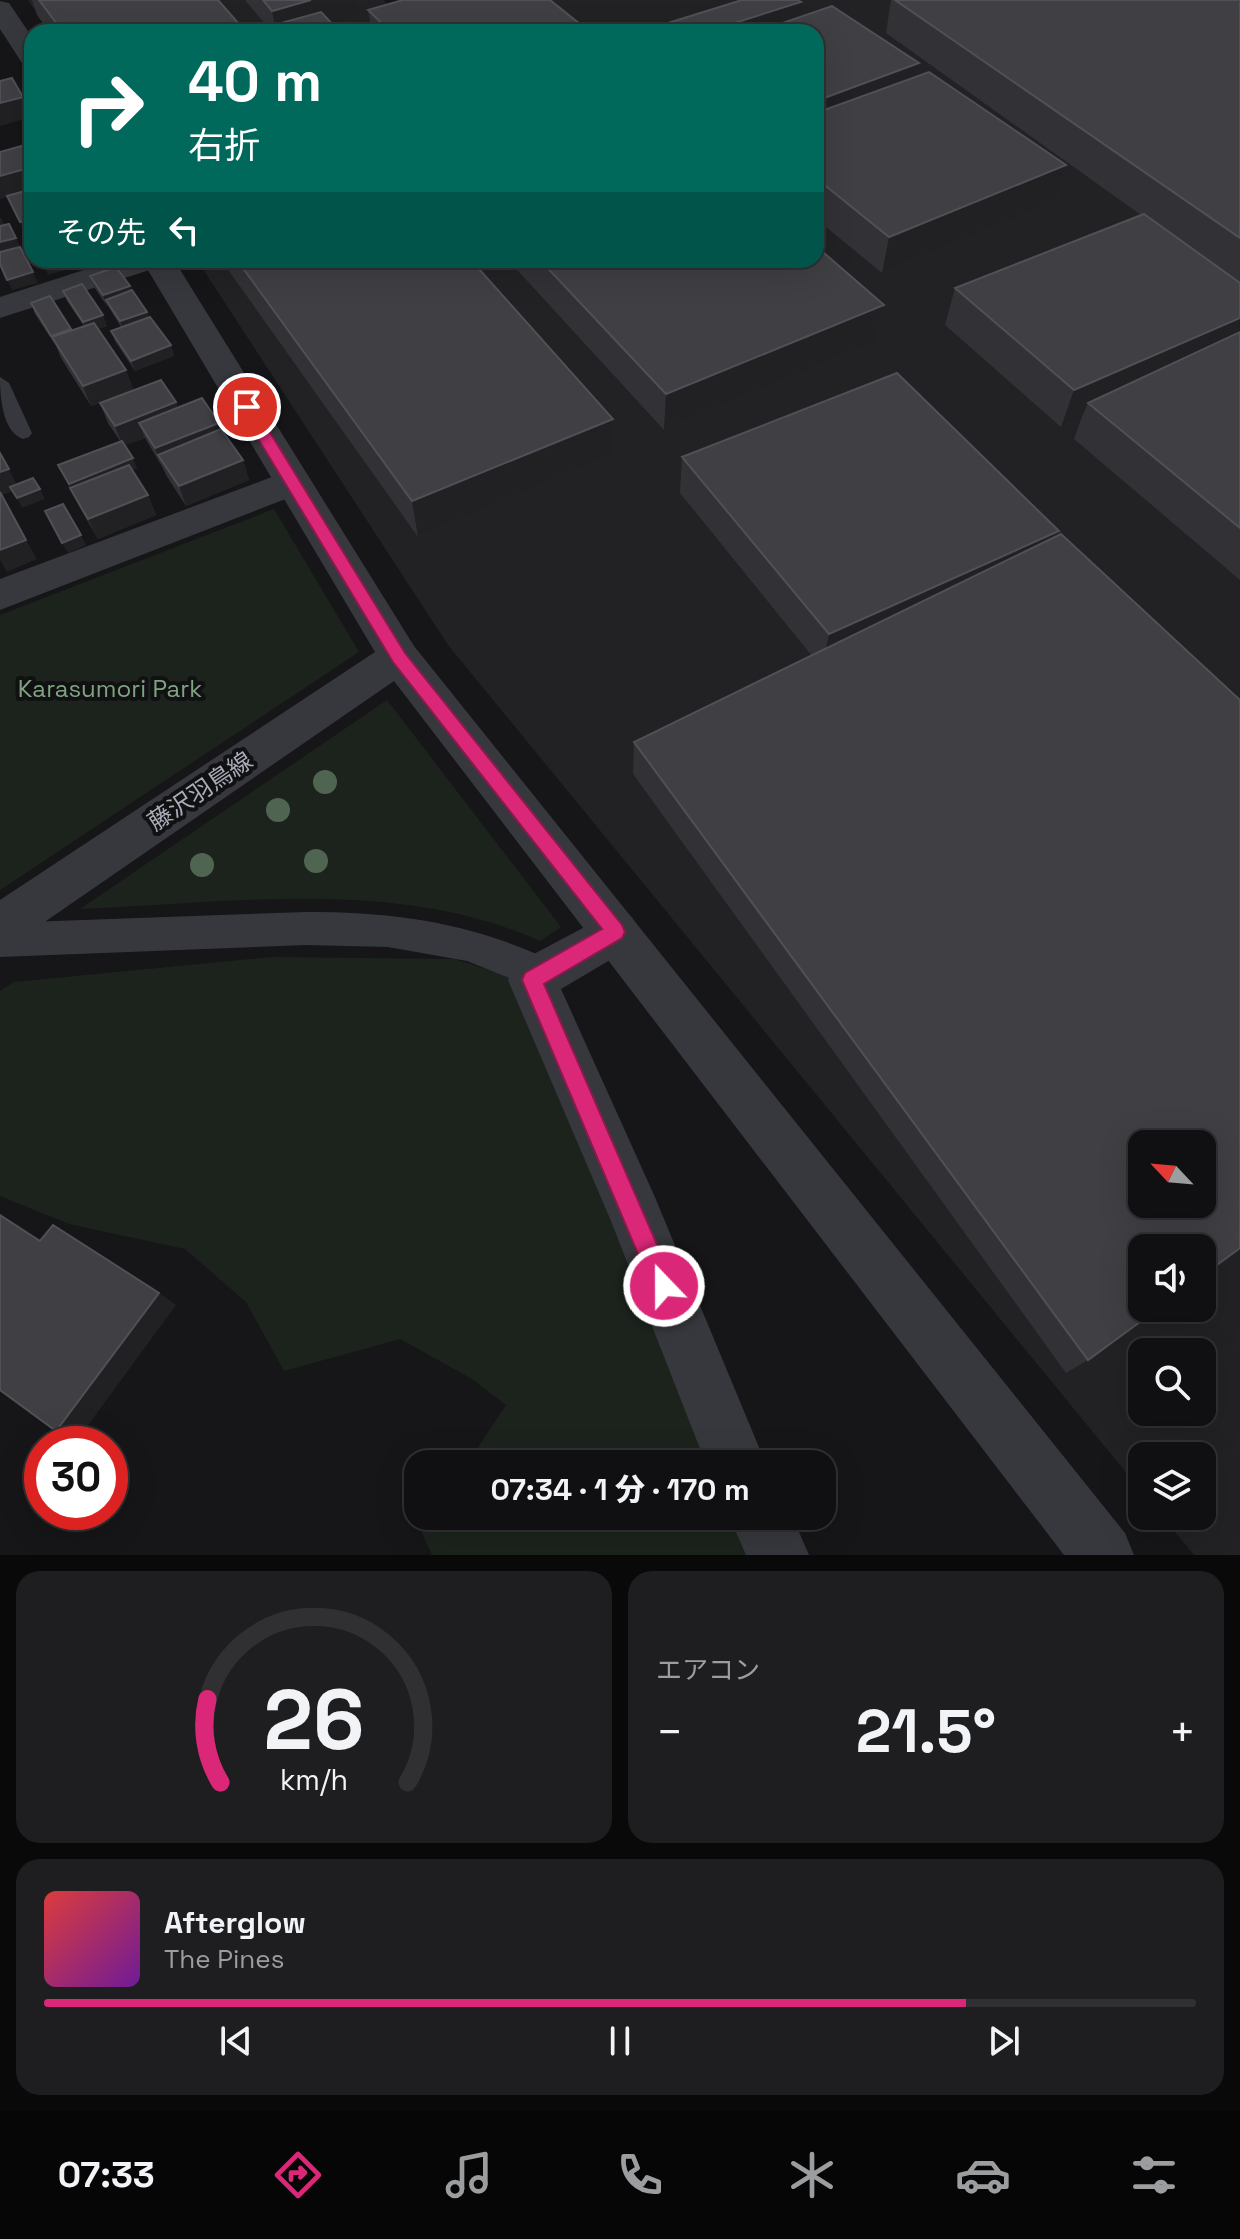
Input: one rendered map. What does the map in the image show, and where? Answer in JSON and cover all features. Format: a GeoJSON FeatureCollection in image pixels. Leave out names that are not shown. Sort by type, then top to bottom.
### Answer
{"type":"FeatureCollection","features":[{"type":"Feature","properties":{"kind":"street"},"geometry":{"type":"LineString","coordinates":[[0,9],[24,45]]}},
{"type":"Feature","properties":{"kind":"street"},"geometry":{"type":"LineString","coordinates":[[0,308],[123,268]]}},
{"type":"Feature","properties":{"kind":"street"},"geometry":{"type":"LineString","coordinates":[[163,268],[399,657],[1103,1555]]}},
{"type":"Feature","properties":{"kind":"street"},"geometry":{"type":"LineString","coordinates":[[0,595],[293,482]]}},
{"type":"Feature","properties":{"kind":"street","name":"藤沢羽鳥線"},"geometry":{"type":"LineString","coordinates":[[0,926],[399,657]]}},
{"type":"Feature","properties":{"kind":"street"},"geometry":{"type":"LineString","coordinates":[[0,940],[323,927],[395,930],[462,941],[508,956],[544,975]]}},
{"type":"Feature","properties":{"kind":"street"},"geometry":{"type":"LineString","coordinates":[[615,932],[532,980],[635,1214],[730,1450]]}},
{"type":"Feature","properties":{"kind":"street"},"geometry":{"type":"LineString","coordinates":[[766,1530],[778,1555]]}},
{"type":"Feature","properties":{"kind":"lane"},"geometry":{"type":"LineString","coordinates":[[0,383],[23,433]]}},
{"type":"Feature","properties":{"kind":"shaded area"},"geometry":{"type":"Polygon","coordinates":[[[28,0],[384,0],[391,12],[442,0],[1240,0],[1240,1555],[1194,1555],[1173,1530],[1216,1530],[1216,1442],[1128,1442],[1128,1475],[448,645],[202,268],[824,268],[824,24],[44,24],[28,0]]]}},
{"type":"Feature","properties":{"kind":"green space","name":"Karasumori Park"},"geometry":{"type":"Polygon","coordinates":[[[274,509],[359,652],[0,890],[0,615],[274,509]]]}},
{"type":"Feature","properties":{"kind":"green space"},"geometry":{"type":"Polygon","coordinates":[[[387,700],[561,927],[540,941],[486,921],[429,908],[372,901],[254,900],[80,909],[387,700]]]}},
{"type":"Feature","properties":{"kind":"green space"},"geometry":{"type":"Polygon","coordinates":[[[272,957],[454,959],[521,980],[715,1450],[476,1450],[506,1405],[472,1379],[400,1339],[284,1371],[246,1302],[185,1249],[69,1224],[0,1196],[0,991],[14,982],[272,957]]]}},
{"type":"Feature","properties":{"kind":"green space"},"geometry":{"type":"Polygon","coordinates":[[[424,1530],[747,1530],[755,1555],[432,1555],[422,1533],[424,1530]]]}},
{"type":"Feature","properties":{"kind":"building"},"geometry":{"type":"Polygon","coordinates":[[[39,0],[218,0],[239,24],[57,24],[39,0]]]}},
{"type":"Feature","properties":{"kind":"building"},"geometry":{"type":"Polygon","coordinates":[[[263,0],[311,0],[272,11],[263,0]]]}},
{"type":"Feature","properties":{"kind":"building"},"geometry":{"type":"Polygon","coordinates":[[[403,0],[550,0],[580,24],[383,24],[368,10],[403,0]]]}},
{"type":"Feature","properties":{"kind":"building"},"geometry":{"type":"Polygon","coordinates":[[[742,0],[801,2],[731,24],[665,24],[742,0]]]}},
{"type":"Feature","properties":{"kind":"building"},"geometry":{"type":"Polygon","coordinates":[[[895,0],[1240,0],[1240,238],[895,0]]]}},
{"type":"Feature","properties":{"kind":"building"},"geometry":{"type":"Polygon","coordinates":[[[832,6],[919,63],[824,98],[824,24],[779,24],[832,6]]]}},
{"type":"Feature","properties":{"kind":"building"},"geometry":{"type":"Polygon","coordinates":[[[321,12],[332,24],[282,24],[321,12]]]}},
{"type":"Feature","properties":{"kind":"building"},"geometry":{"type":"Polygon","coordinates":[[[929,72],[1066,165],[889,237],[824,184],[824,110],[929,72]]]}},
{"type":"Feature","properties":{"kind":"building"},"geometry":{"type":"Polygon","coordinates":[[[12,78],[23,97],[0,103],[0,81],[12,78]]]}},
{"type":"Feature","properties":{"kind":"building"},"geometry":{"type":"Polygon","coordinates":[[[24,145],[24,169],[0,176],[0,152],[24,145]]]}},
{"type":"Feature","properties":{"kind":"building"},"geometry":{"type":"Polygon","coordinates":[[[24,191],[24,221],[20,222],[7,196],[24,191]]]}},
{"type":"Feature","properties":{"kind":"building"},"geometry":{"type":"Polygon","coordinates":[[[1144,214],[1240,283],[1240,318],[1074,390],[955,288],[1144,214]]]}},
{"type":"Feature","properties":{"kind":"building"},"geometry":{"type":"Polygon","coordinates":[[[9,224],[16,238],[0,242],[0,226],[9,224]]]}},
{"type":"Feature","properties":{"kind":"building"},"geometry":{"type":"Polygon","coordinates":[[[20,247],[24,255],[24,268],[31,268],[33,272],[7,280],[0,264],[0,252],[20,247]]]}},
{"type":"Feature","properties":{"kind":"building"},"geometry":{"type":"Polygon","coordinates":[[[824,253],[884,305],[666,394],[548,268],[824,268],[824,253]]]}},
{"type":"Feature","properties":{"kind":"building"},"geometry":{"type":"Polygon","coordinates":[[[117,268],[130,286],[103,295],[90,276],[117,268]]]}},
{"type":"Feature","properties":{"kind":"building"},"geometry":{"type":"Polygon","coordinates":[[[243,268],[478,268],[613,419],[412,501],[243,268]]]}},
{"type":"Feature","properties":{"kind":"building"},"geometry":{"type":"Polygon","coordinates":[[[82,284],[103,315],[83,322],[63,291],[82,284]]]}},
{"type":"Feature","properties":{"kind":"building"},"geometry":{"type":"Polygon","coordinates":[[[132,290],[147,312],[120,321],[106,300],[132,290]]]}},
{"type":"Feature","properties":{"kind":"building"},"geometry":{"type":"Polygon","coordinates":[[[50,296],[71,329],[51,336],[31,303],[50,296]]]}},
{"type":"Feature","properties":{"kind":"building"},"geometry":{"type":"Polygon","coordinates":[[[150,317],[171,345],[131,361],[111,331],[150,317]]]}},
{"type":"Feature","properties":{"kind":"building"},"geometry":{"type":"Polygon","coordinates":[[[94,323],[126,370],[83,386],[52,337],[94,323]]]}},
{"type":"Feature","properties":{"kind":"building"},"geometry":{"type":"Polygon","coordinates":[[[1240,332],[1240,528],[1088,403],[1240,332]]]}},
{"type":"Feature","properties":{"kind":"building"},"geometry":{"type":"Polygon","coordinates":[[[897,373],[1059,531],[829,634],[682,457],[897,373]]]}},
{"type":"Feature","properties":{"kind":"building"},"geometry":{"type":"Polygon","coordinates":[[[161,380],[176,402],[115,426],[100,403],[161,380]]]}},
{"type":"Feature","properties":{"kind":"building"},"geometry":{"type":"Polygon","coordinates":[[[202,398],[219,423],[155,448],[139,423],[202,398]]]}},
{"type":"Feature","properties":{"kind":"building"},"geometry":{"type":"Polygon","coordinates":[[[221,429],[243,460],[179,486],[158,455],[221,429]]]}},
{"type":"Feature","properties":{"kind":"building"},"geometry":{"type":"Polygon","coordinates":[[[122,441],[133,458],[69,484],[58,465],[122,441]]]}},
{"type":"Feature","properties":{"kind":"building"},"geometry":{"type":"Polygon","coordinates":[[[0,453],[9,469],[0,472],[0,453]]]}},
{"type":"Feature","properties":{"kind":"building"},"geometry":{"type":"Polygon","coordinates":[[[129,465],[148,495],[88,519],[70,488],[129,465]]]}},
{"type":"Feature","properties":{"kind":"building"},"geometry":{"type":"Polygon","coordinates":[[[33,478],[40,489],[17,498],[10,487],[33,478]]]}},
{"type":"Feature","properties":{"kind":"building"},"geometry":{"type":"Polygon","coordinates":[[[0,492],[26,540],[0,550],[0,492]]]}},
{"type":"Feature","properties":{"kind":"building"},"geometry":{"type":"Polygon","coordinates":[[[63,504],[81,535],[62,543],[45,511],[63,504]]]}},
{"type":"Feature","properties":{"kind":"building"},"geometry":{"type":"Polygon","coordinates":[[[1061,534],[1240,700],[1240,1248],[1216,1266],[1216,1234],[1128,1234],[1128,1322],[1140,1322],[1088,1360],[634,742],[1061,534]]]}},
{"type":"Feature","properties":{"kind":"building"},"geometry":{"type":"Polygon","coordinates":[[[0,1215],[40,1241],[53,1225],[159,1293],[60,1426],[49,1426],[0,1390],[0,1215]]]}},
{"type":"Feature","properties":{"kind":"route"},"geometry":{"type":"LineString","coordinates":[[247,407],[399,657],[615,932],[532,980],[664,1286]]}}]}
